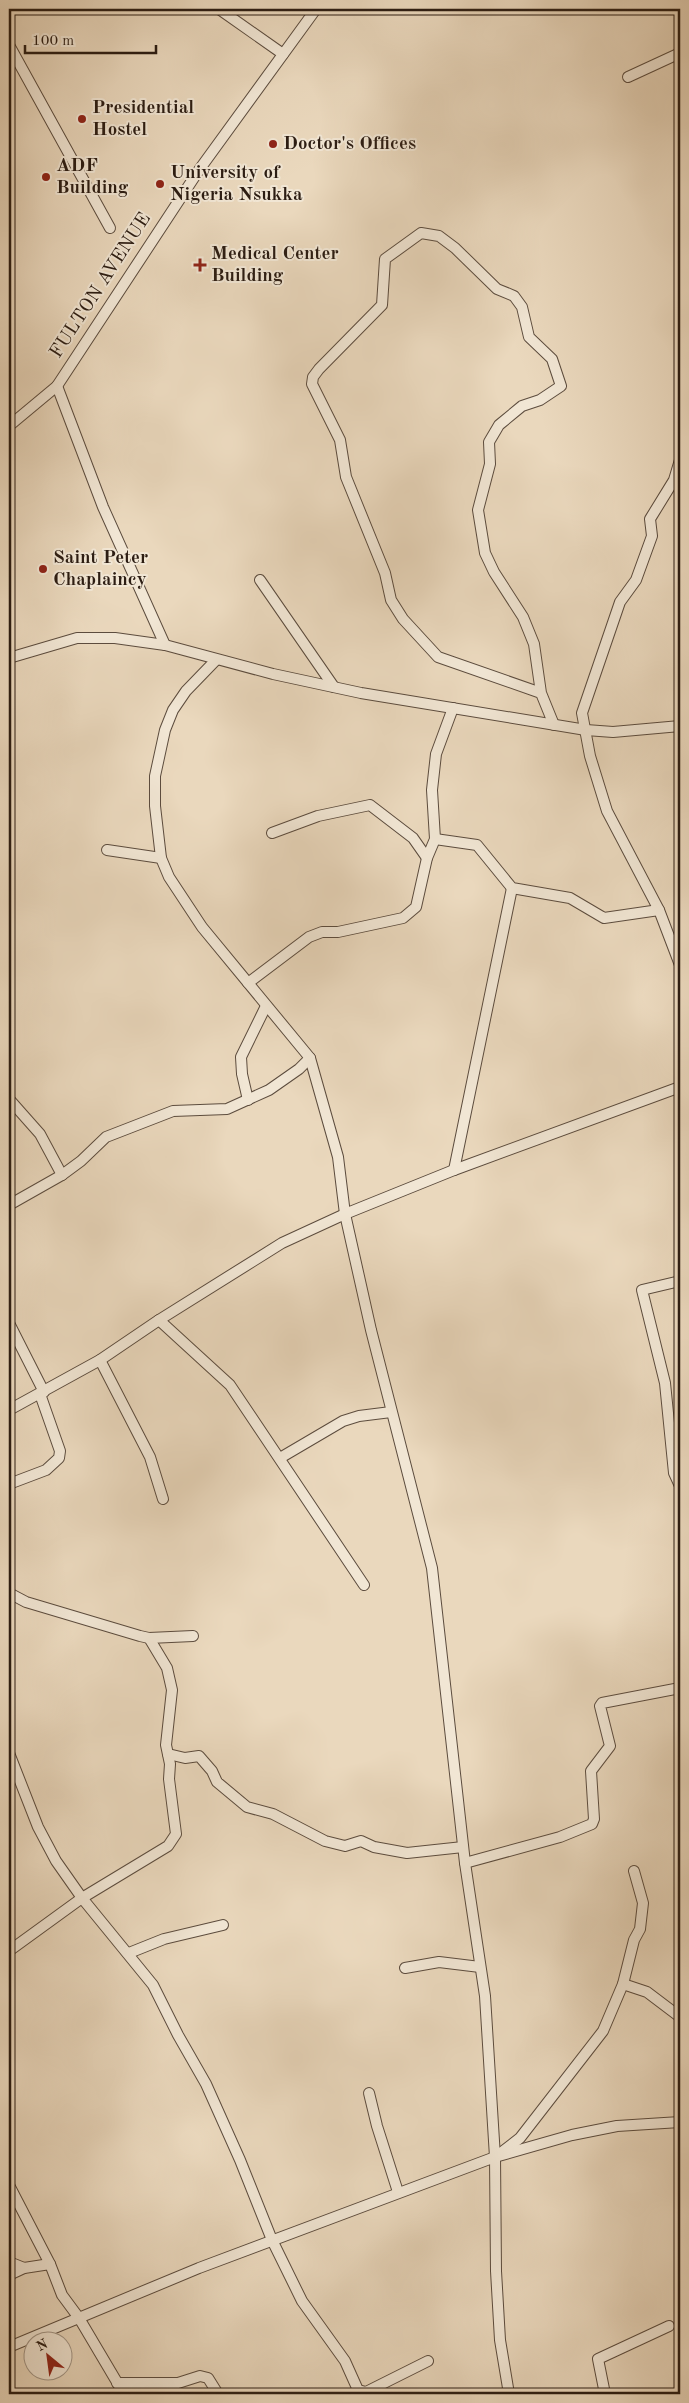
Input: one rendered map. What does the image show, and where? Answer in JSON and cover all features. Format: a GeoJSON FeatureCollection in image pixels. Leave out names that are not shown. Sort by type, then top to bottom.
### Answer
{"type":"FeatureCollection","features":[{"type":"Feature","properties":{"kind":"street"},"geometry":{"type":"LineString","coordinates":[[219,9],[282,54]]}},
{"type":"Feature","properties":{"kind":"street","name":"FULTON AVENUE"},"geometry":{"type":"LineString","coordinates":[[9,426],[57,386],[199,170],[316,9]]}},
{"type":"Feature","properties":{"kind":"street"},"geometry":{"type":"LineString","coordinates":[[9,45],[110,228]]}},
{"type":"Feature","properties":{"kind":"street"},"geometry":{"type":"LineString","coordinates":[[628,77],[680,53]]}},
{"type":"Feature","properties":{"kind":"street"},"geometry":{"type":"LineString","coordinates":[[541,693],[438,657],[403,619],[391,600],[382,564],[346,477],[340,440],[312,384],[313,377],[319,369],[382,305],[385,260],[421,233],[439,236],[455,248],[497,289],[514,296],[522,307],[529,337],[552,360],[561,386],[540,400],[522,406],[500,426],[489,442],[490,464],[478,510],[485,552],[494,572],[523,617],[534,644],[541,693],[554,725]]}},
{"type":"Feature","properties":{"kind":"street"},"geometry":{"type":"LineString","coordinates":[[57,386],[103,506],[165,645]]}},
{"type":"Feature","properties":{"kind":"street"},"geometry":{"type":"LineString","coordinates":[[680,460],[674,480],[650,519],[652,536],[636,580],[620,602],[582,713],[590,756],[608,811],[659,910],[680,964]]}},
{"type":"Feature","properties":{"kind":"street"},"geometry":{"type":"LineString","coordinates":[[260,580],[334,687]]}},
{"type":"Feature","properties":{"kind":"street"},"geometry":{"type":"LineString","coordinates":[[9,658],[76,638],[116,638],[165,645],[216,660],[334,687],[586,730],[613,732],[680,726]]}},
{"type":"Feature","properties":{"kind":"street"},"geometry":{"type":"LineString","coordinates":[[216,660],[186,691],[173,710],[165,730],[155,776],[161,858],[169,877],[202,927],[310,1058],[338,1158],[345,1214],[391,1412],[432,1568],[465,1863],[485,1996],[495,2157],[496,2271],[500,2340],[509,2394]]}},
{"type":"Feature","properties":{"kind":"street"},"geometry":{"type":"LineString","coordinates":[[248,983],[309,937],[322,932],[338,932],[403,918],[416,907],[427,858],[435,839],[432,790],[436,754],[453,708]]}},
{"type":"Feature","properties":{"kind":"street"},"geometry":{"type":"LineString","coordinates":[[272,833],[318,816],[370,805],[413,838],[427,858]]}},
{"type":"Feature","properties":{"kind":"street"},"geometry":{"type":"LineString","coordinates":[[435,839],[477,845],[512,888],[570,898],[604,918],[659,910]]}},
{"type":"Feature","properties":{"kind":"street"},"geometry":{"type":"LineString","coordinates":[[107,850],[161,858]]}},
{"type":"Feature","properties":{"kind":"street"},"geometry":{"type":"LineString","coordinates":[[454,1170],[512,888]]}},
{"type":"Feature","properties":{"kind":"street"},"geometry":{"type":"LineString","coordinates":[[248,1100],[242,1074],[241,1058],[266,1006]]}},
{"type":"Feature","properties":{"kind":"street"},"geometry":{"type":"LineString","coordinates":[[9,1205],[62,1175],[81,1161],[106,1137],[173,1111],[227,1109],[269,1090],[299,1069],[310,1058]]}},
{"type":"Feature","properties":{"kind":"street"},"geometry":{"type":"LineString","coordinates":[[9,1410],[100,1360],[159,1320],[282,1243],[345,1214],[454,1170],[680,1087]]}},
{"type":"Feature","properties":{"kind":"street"},"geometry":{"type":"LineString","coordinates":[[9,1099],[40,1134],[62,1175]]}},
{"type":"Feature","properties":{"kind":"street"},"geometry":{"type":"LineString","coordinates":[[680,1280],[642,1290],[666,1383],[674,1474],[680,1486]]}},
{"type":"Feature","properties":{"kind":"street"},"geometry":{"type":"LineString","coordinates":[[159,1320],[230,1385],[364,1585]]}},
{"type":"Feature","properties":{"kind":"street"},"geometry":{"type":"LineString","coordinates":[[9,1323],[42,1393],[60,1452],[59,1458],[46,1470],[9,1484]]}},
{"type":"Feature","properties":{"kind":"street"},"geometry":{"type":"LineString","coordinates":[[100,1360],[150,1458],[164,1498]]}},
{"type":"Feature","properties":{"kind":"street"},"geometry":{"type":"LineString","coordinates":[[280,1458],[343,1421],[358,1416],[391,1412]]}},
{"type":"Feature","properties":{"kind":"street"},"geometry":{"type":"LineString","coordinates":[[9,1593],[26,1602],[149,1638],[193,1636]]}},
{"type":"Feature","properties":{"kind":"street"},"geometry":{"type":"LineString","coordinates":[[9,1951],[82,1898],[168,1846],[176,1834],[166,1744],[172,1690],[167,1668],[149,1638]]}},
{"type":"Feature","properties":{"kind":"street"},"geometry":{"type":"LineString","coordinates":[[465,1863],[560,1837],[592,1824],[594,1819],[591,1771],[610,1746],[600,1706],[602,1703],[680,1688]]}},
{"type":"Feature","properties":{"kind":"street"},"geometry":{"type":"LineString","coordinates":[[9,1753],[38,1826],[56,1861],[82,1898],[153,1985],[178,2035],[206,2084],[240,2160],[272,2240],[302,2301],[345,2361],[358,2390],[366,2393],[428,2361]]}},
{"type":"Feature","properties":{"kind":"street"},"geometry":{"type":"LineString","coordinates":[[168,1754],[186,1758],[200,1756],[212,1771],[217,1782],[247,1807],[273,1814],[325,1841],[344,1846],[361,1842],[374,1847],[407,1853],[464,1847]]}},
{"type":"Feature","properties":{"kind":"street"},"geometry":{"type":"LineString","coordinates":[[495,2157],[520,2138],[603,2032],[623,1984],[634,1940],[640,1929],[644,1902],[634,1871]]}},
{"type":"Feature","properties":{"kind":"street"},"geometry":{"type":"LineString","coordinates":[[129,1954],[164,1939],[223,1925]]}},
{"type":"Feature","properties":{"kind":"street"},"geometry":{"type":"LineString","coordinates":[[405,1968],[439,1962],[480,1967]]}},
{"type":"Feature","properties":{"kind":"street"},"geometry":{"type":"LineString","coordinates":[[623,1984],[647,1992],[680,2017]]}},
{"type":"Feature","properties":{"kind":"street"},"geometry":{"type":"LineString","coordinates":[[369,2093],[377,2126],[398,2192]]}},
{"type":"Feature","properties":{"kind":"street"},"geometry":{"type":"LineString","coordinates":[[9,2347],[199,2268],[495,2157],[572,2135],[617,2126],[680,2122]]}},
{"type":"Feature","properties":{"kind":"street"},"geometry":{"type":"LineString","coordinates":[[9,2185],[50,2264],[62,2295],[79,2318],[124,2394]]}},
{"type":"Feature","properties":{"kind":"street"},"geometry":{"type":"LineString","coordinates":[[9,2262],[24,2268]]}},
{"type":"Feature","properties":{"kind":"street"},"geometry":{"type":"LineString","coordinates":[[9,2275],[24,2268],[50,2264]]}},
{"type":"Feature","properties":{"kind":"street"},"geometry":{"type":"LineString","coordinates":[[605,2394],[598,2359],[669,2326]]}},
{"type":"Feature","properties":{"kind":"street"},"geometry":{"type":"LineString","coordinates":[[117,2383],[178,2383],[200,2376],[208,2378],[218,2394]]}},
{"type":"Feature","properties":{"kind":"place","name":"Presidential Hostel"},"geometry":{"type":"Point","coordinates":[82,119]}},
{"type":"Feature","properties":{"kind":"place","name":"Doctor's Offices"},"geometry":{"type":"Point","coordinates":[273,144]}},
{"type":"Feature","properties":{"kind":"place","name":"ADF Building"},"geometry":{"type":"Point","coordinates":[46,177]}},
{"type":"Feature","properties":{"kind":"place","name":"University of Nigeria Nsukka"},"geometry":{"type":"Point","coordinates":[160,184]}},
{"type":"Feature","properties":{"kind":"place","name":"Medical Center Building"},"geometry":{"type":"Point","coordinates":[200,265]}},
{"type":"Feature","properties":{"kind":"place","name":"Saint Peter Chaplaincy"},"geometry":{"type":"Point","coordinates":[43,569]}}]}
